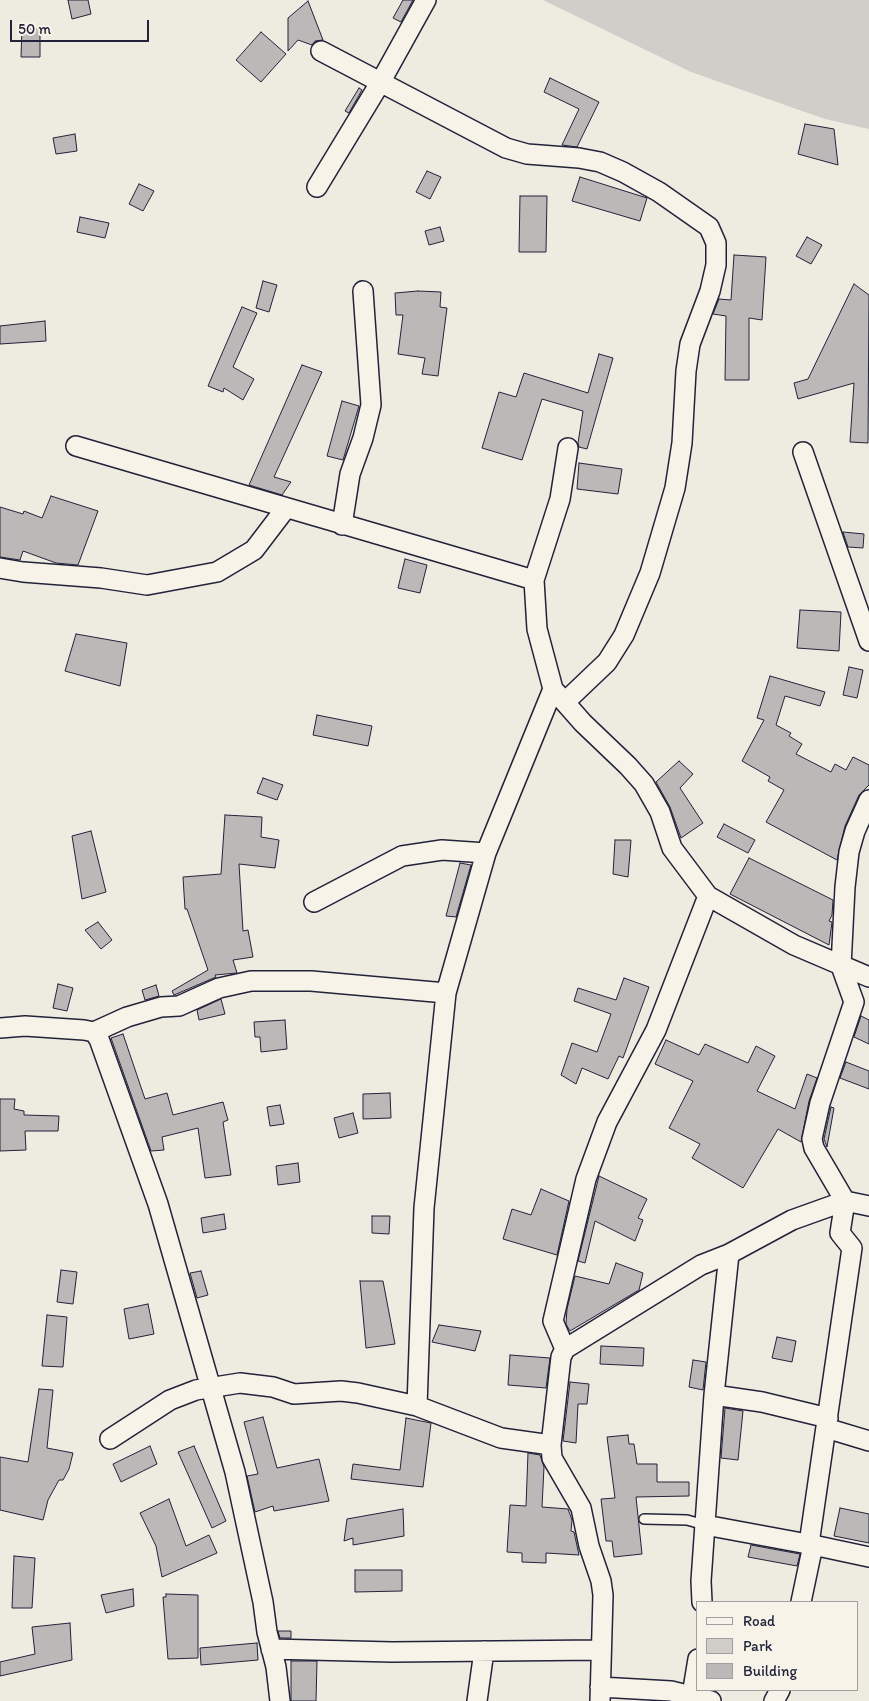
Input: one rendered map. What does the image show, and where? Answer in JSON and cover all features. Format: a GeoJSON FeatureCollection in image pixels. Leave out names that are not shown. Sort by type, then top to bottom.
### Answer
{"type":"FeatureCollection","features":[{"type":"Feature","properties":{"kind":"street"},"geometry":{"type":"LineString","coordinates":[[317,187],[380,83],[426,0]]}},
{"type":"Feature","properties":{"kind":"street"},"geometry":{"type":"LineString","coordinates":[[321,51],[506,148],[527,154],[579,158],[600,162],[623,172],[659,192],[710,227],[716,243],[716,265],[710,291],[690,344],[686,371],[682,443],[675,488],[650,573],[624,635],[607,662],[559,696],[486,853],[446,993],[424,1208],[417,1406]]}},
{"type":"Feature","properties":{"kind":"street"},"geometry":{"type":"LineString","coordinates":[[342,525],[350,474],[363,438],[371,405],[363,291]]}},
{"type":"Feature","properties":{"kind":"street"},"geometry":{"type":"LineString","coordinates":[[76,446],[534,580]]}},
{"type":"Feature","properties":{"kind":"street"},"geometry":{"type":"LineString","coordinates":[[568,448],[560,499],[534,580],[537,630],[559,696],[583,724],[628,766],[644,784],[660,812],[672,848],[708,896],[794,945],[869,977]]}},
{"type":"Feature","properties":{"kind":"street"},"geometry":{"type":"LineString","coordinates":[[803,452],[869,641]]}},
{"type":"Feature","properties":{"kind":"street"},"geometry":{"type":"LineString","coordinates":[[0,568],[23,572],[100,578],[147,585],[217,572],[254,550],[286,508]]}},
{"type":"Feature","properties":{"kind":"street"},"geometry":{"type":"LineString","coordinates":[[801,1601],[813,1544],[810,1537],[852,1248],[840,1233],[845,1202],[819,1158],[812,1139],[815,1121],[854,1002],[841,966],[849,852],[855,831],[869,800]]}},
{"type":"Feature","properties":{"kind":"street"},"geometry":{"type":"LineString","coordinates":[[314,902],[402,856],[442,850],[486,853]]}},
{"type":"Feature","properties":{"kind":"street"},"geometry":{"type":"LineString","coordinates":[[565,1349],[553,1321],[586,1179],[607,1122],[656,1030],[708,896]]}},
{"type":"Feature","properties":{"kind":"street"},"geometry":{"type":"LineString","coordinates":[[0,1028],[25,1026],[94,1032],[127,1017],[161,1007],[179,1006],[219,988],[251,981],[311,981],[446,993]]}},
{"type":"Feature","properties":{"kind":"street"},"geometry":{"type":"LineString","coordinates":[[94,1032],[99,1038],[158,1204],[234,1472],[276,1667],[280,1701]]}},
{"type":"Feature","properties":{"kind":"street"},"geometry":{"type":"LineString","coordinates":[[711,1701],[692,1695],[600,1694],[601,1581],[588,1546],[584,1517],[552,1458],[551,1445],[561,1357],[565,1349],[701,1265],[729,1254],[792,1220],[845,1202],[869,1206]]}},
{"type":"Feature","properties":{"kind":"street"},"geometry":{"type":"LineString","coordinates":[[702,1601],[714,1395],[729,1254]]}},
{"type":"Feature","properties":{"kind":"street"},"geometry":{"type":"LineString","coordinates":[[110,1439],[170,1400],[196,1390],[240,1383],[273,1387],[294,1394],[350,1392],[417,1406],[501,1438],[551,1445]]}},
{"type":"Feature","properties":{"kind":"street"},"geometry":{"type":"LineString","coordinates":[[714,1395],[762,1402],[827,1423],[869,1441]]}},
{"type":"Feature","properties":{"kind":"street"},"geometry":{"type":"LineString","coordinates":[[705,1526],[813,1544],[869,1557]]}},
{"type":"Feature","properties":{"kind":"street"},"geometry":{"type":"LineString","coordinates":[[271,1649],[600,1650]]}},
{"type":"Feature","properties":{"kind":"street"},"geometry":{"type":"LineString","coordinates":[[477,1701],[484,1651]]}},
{"type":"Feature","properties":{"kind":"street"},"geometry":{"type":"LineString","coordinates":[[692,1695],[696,1671]]}},
{"type":"Feature","properties":{"kind":"lane"},"geometry":{"type":"LineString","coordinates":[[644,1519],[687,1520],[705,1526]]}},
{"type":"Feature","properties":{"kind":"green space"},"geometry":{"type":"Polygon","coordinates":[[[543,0],[869,0],[869,129],[825,119],[691,72],[543,0]]]}},
{"type":"Feature","properties":{"kind":"building"},"geometry":{"type":"Polygon","coordinates":[[[68,0],[88,0],[91,14],[72,19],[68,0]]]}},
{"type":"Feature","properties":{"kind":"building"},"geometry":{"type":"Polygon","coordinates":[[[403,0],[413,0],[401,22],[393,18],[403,0]]]}},
{"type":"Feature","properties":{"kind":"building"},"geometry":{"type":"Polygon","coordinates":[[[308,1],[323,40],[315,41],[312,45],[298,40],[288,51],[288,18],[308,1]]]}},
{"type":"Feature","properties":{"kind":"building"},"geometry":{"type":"Polygon","coordinates":[[[22,29],[40,29],[40,57],[21,57],[22,29]]]}},
{"type":"Feature","properties":{"kind":"building"},"geometry":{"type":"Polygon","coordinates":[[[261,32],[286,54],[261,82],[236,60],[261,32]]]}},
{"type":"Feature","properties":{"kind":"building"},"geometry":{"type":"Polygon","coordinates":[[[550,78],[599,102],[577,147],[562,145],[579,109],[544,92],[550,78]]]}},
{"type":"Feature","properties":{"kind":"building"},"geometry":{"type":"Polygon","coordinates":[[[359,88],[362,90],[349,113],[345,111],[359,88]]]}},
{"type":"Feature","properties":{"kind":"building"},"geometry":{"type":"Polygon","coordinates":[[[805,124],[834,129],[838,165],[798,154],[805,124]]]}},
{"type":"Feature","properties":{"kind":"building"},"geometry":{"type":"Polygon","coordinates":[[[75,134],[77,151],[56,154],[53,138],[75,134]]]}},
{"type":"Feature","properties":{"kind":"building"},"geometry":{"type":"Polygon","coordinates":[[[427,171],[441,177],[430,199],[416,192],[427,171]]]}},
{"type":"Feature","properties":{"kind":"building"},"geometry":{"type":"Polygon","coordinates":[[[580,177],[647,198],[640,221],[572,201],[580,177]]]}},
{"type":"Feature","properties":{"kind":"building"},"geometry":{"type":"Polygon","coordinates":[[[139,184],[154,191],[143,211],[129,204],[139,184]]]}},
{"type":"Feature","properties":{"kind":"building"},"geometry":{"type":"Polygon","coordinates":[[[520,196],[547,196],[546,252],[519,252],[520,196]]]}},
{"type":"Feature","properties":{"kind":"building"},"geometry":{"type":"Polygon","coordinates":[[[80,217],[109,223],[105,238],[77,232],[80,217]]]}},
{"type":"Feature","properties":{"kind":"building"},"geometry":{"type":"Polygon","coordinates":[[[440,227],[444,241],[429,245],[425,231],[440,227]]]}},
{"type":"Feature","properties":{"kind":"building"},"geometry":{"type":"Polygon","coordinates":[[[807,237],[822,245],[811,264],[796,256],[807,237]]]}},
{"type":"Feature","properties":{"kind":"building"},"geometry":{"type":"Polygon","coordinates":[[[734,255],[766,257],[762,320],[749,318],[749,380],[725,380],[726,316],[713,314],[719,299],[731,300],[734,255]]]}},
{"type":"Feature","properties":{"kind":"building"},"geometry":{"type":"Polygon","coordinates":[[[263,281],[277,285],[269,312],[256,308],[263,281]]]}},
{"type":"Feature","properties":{"kind":"building"},"geometry":{"type":"Polygon","coordinates":[[[854,284],[869,295],[868,443],[850,442],[854,383],[798,399],[794,383],[808,379],[854,284]]]}},
{"type":"Feature","properties":{"kind":"building"},"geometry":{"type":"Polygon","coordinates":[[[441,292],[440,307],[447,308],[438,376],[422,374],[425,358],[398,354],[403,315],[396,315],[395,293],[441,292]]]}},
{"type":"Feature","properties":{"kind":"building"},"geometry":{"type":"Polygon","coordinates":[[[242,307],[257,313],[233,367],[254,379],[243,400],[224,388],[223,392],[208,386],[242,307]]]}},
{"type":"Feature","properties":{"kind":"building"},"geometry":{"type":"Polygon","coordinates":[[[45,321],[46,341],[0,344],[0,326],[45,321]]]}},
{"type":"Feature","properties":{"kind":"building"},"geometry":{"type":"Polygon","coordinates":[[[599,354],[613,358],[587,449],[579,447],[578,443],[583,411],[542,399],[522,460],[482,448],[499,392],[516,397],[524,373],[588,393],[599,354]]]}},
{"type":"Feature","properties":{"kind":"building"},"geometry":{"type":"Polygon","coordinates":[[[302,365],[322,372],[274,477],[291,482],[282,495],[249,485],[302,365]]]}},
{"type":"Feature","properties":{"kind":"building"},"geometry":{"type":"Polygon","coordinates":[[[342,401],[359,406],[343,460],[327,456],[342,401]]]}},
{"type":"Feature","properties":{"kind":"building"},"geometry":{"type":"Polygon","coordinates":[[[579,463],[622,469],[618,494],[577,489],[579,463]]]}},
{"type":"Feature","properties":{"kind":"building"},"geometry":{"type":"Polygon","coordinates":[[[51,496],[98,511],[78,565],[56,563],[23,551],[20,560],[0,557],[0,507],[23,514],[24,511],[42,518],[51,496]]]}},
{"type":"Feature","properties":{"kind":"building"},"geometry":{"type":"Polygon","coordinates":[[[843,532],[864,534],[863,548],[848,547],[843,532]]]}},
{"type":"Feature","properties":{"kind":"building"},"geometry":{"type":"Polygon","coordinates":[[[405,559],[427,565],[420,593],[398,588],[405,559]]]}},
{"type":"Feature","properties":{"kind":"building"},"geometry":{"type":"Polygon","coordinates":[[[800,610],[841,612],[839,651],[797,648],[800,610]]]}},
{"type":"Feature","properties":{"kind":"building"},"geometry":{"type":"Polygon","coordinates":[[[76,634],[127,643],[120,686],[65,671],[76,634]]]}},
{"type":"Feature","properties":{"kind":"building"},"geometry":{"type":"Polygon","coordinates":[[[849,667],[863,670],[857,698],[843,695],[849,667]]]}},
{"type":"Feature","properties":{"kind":"building"},"geometry":{"type":"Polygon","coordinates":[[[770,676],[825,692],[820,706],[785,696],[776,725],[791,733],[789,736],[802,744],[796,754],[831,772],[835,764],[846,770],[853,757],[869,765],[869,785],[859,795],[845,826],[837,860],[766,822],[784,790],[768,781],[770,777],[742,761],[764,720],[757,718],[770,676]]]}},
{"type":"Feature","properties":{"kind":"building"},"geometry":{"type":"Polygon","coordinates":[[[317,715],[372,726],[368,746],[313,735],[317,715]]]}},
{"type":"Feature","properties":{"kind":"building"},"geometry":{"type":"Polygon","coordinates":[[[679,761],[693,774],[680,788],[703,823],[681,838],[670,807],[656,782],[679,761]]]}},
{"type":"Feature","properties":{"kind":"building"},"geometry":{"type":"Polygon","coordinates":[[[263,778],[283,785],[277,800],[257,793],[263,778]]]}},
{"type":"Feature","properties":{"kind":"building"},"geometry":{"type":"Polygon","coordinates":[[[225,815],[262,817],[261,837],[279,840],[275,868],[239,864],[243,931],[248,930],[253,957],[233,960],[237,973],[215,975],[216,977],[174,995],[172,991],[208,970],[187,909],[185,909],[183,877],[221,874],[225,815]]]}},
{"type":"Feature","properties":{"kind":"building"},"geometry":{"type":"Polygon","coordinates":[[[724,824],[755,840],[748,853],[717,837],[724,824]]]}},
{"type":"Feature","properties":{"kind":"building"},"geometry":{"type":"Polygon","coordinates":[[[91,831],[106,892],[82,899],[72,836],[91,831]]]}},
{"type":"Feature","properties":{"kind":"building"},"geometry":{"type":"Polygon","coordinates":[[[615,840],[631,840],[628,877],[613,874],[615,840]]]}},
{"type":"Feature","properties":{"kind":"building"},"geometry":{"type":"Polygon","coordinates":[[[749,858],[833,900],[832,915],[829,921],[832,922],[829,945],[730,894],[749,858]]]}},
{"type":"Feature","properties":{"kind":"building"},"geometry":{"type":"Polygon","coordinates":[[[460,863],[471,865],[456,917],[446,916],[460,863]]]}},
{"type":"Feature","properties":{"kind":"building"},"geometry":{"type":"Polygon","coordinates":[[[98,922],[112,940],[101,949],[85,930],[98,922]]]}},
{"type":"Feature","properties":{"kind":"building"},"geometry":{"type":"Polygon","coordinates":[[[624,978],[649,987],[623,1058],[619,1056],[608,1079],[582,1068],[576,1084],[561,1075],[572,1043],[597,1052],[611,1014],[574,1001],[578,988],[616,1000],[624,978]]]}},
{"type":"Feature","properties":{"kind":"building"},"geometry":{"type":"Polygon","coordinates":[[[58,984],[73,988],[67,1011],[53,1008],[58,984]]]}},
{"type":"Feature","properties":{"kind":"building"},"geometry":{"type":"Polygon","coordinates":[[[156,985],[159,996],[145,1000],[142,990],[156,985]]]}},
{"type":"Feature","properties":{"kind":"building"},"geometry":{"type":"Polygon","coordinates":[[[221,999],[225,1014],[199,1020],[197,1010],[221,999]]]}},
{"type":"Feature","properties":{"kind":"building"},"geometry":{"type":"Polygon","coordinates":[[[861,1016],[869,1020],[869,1044],[854,1037],[861,1016]]]}},
{"type":"Feature","properties":{"kind":"building"},"geometry":{"type":"Polygon","coordinates":[[[285,1020],[287,1049],[261,1052],[260,1037],[255,1037],[254,1022],[285,1020]]]}},
{"type":"Feature","properties":{"kind":"building"},"geometry":{"type":"Polygon","coordinates":[[[123,1034],[145,1099],[167,1093],[173,1115],[223,1102],[228,1120],[223,1122],[231,1175],[205,1178],[198,1128],[162,1137],[164,1150],[151,1151],[111,1038],[123,1034]]]}},
{"type":"Feature","properties":{"kind":"building"},"geometry":{"type":"Polygon","coordinates":[[[666,1040],[699,1055],[705,1044],[748,1063],[756,1046],[775,1056],[757,1091],[795,1109],[807,1074],[817,1078],[809,1101],[801,1142],[778,1129],[743,1188],[692,1158],[700,1144],[669,1128],[693,1081],[655,1064],[666,1040]]]}},
{"type":"Feature","properties":{"kind":"building"},"geometry":{"type":"Polygon","coordinates":[[[846,1062],[869,1071],[869,1089],[840,1078],[846,1062]]]}},
{"type":"Feature","properties":{"kind":"building"},"geometry":{"type":"Polygon","coordinates":[[[390,1093],[391,1118],[363,1119],[363,1094],[390,1093]]]}},
{"type":"Feature","properties":{"kind":"building"},"geometry":{"type":"Polygon","coordinates":[[[0,1099],[15,1099],[14,1109],[24,1111],[24,1115],[59,1116],[58,1131],[25,1131],[26,1150],[0,1151],[0,1099]]]}},
{"type":"Feature","properties":{"kind":"building"},"geometry":{"type":"Polygon","coordinates":[[[280,1105],[284,1124],[270,1126],[267,1107],[280,1105]]]}},
{"type":"Feature","properties":{"kind":"building"},"geometry":{"type":"Polygon","coordinates":[[[831,1107],[834,1108],[827,1147],[824,1139],[831,1107]]]}},
{"type":"Feature","properties":{"kind":"building"},"geometry":{"type":"Polygon","coordinates":[[[353,1113],[358,1133],[339,1138],[334,1118],[353,1113]]]}},
{"type":"Feature","properties":{"kind":"building"},"geometry":{"type":"Polygon","coordinates":[[[298,1163],[300,1182],[278,1185],[276,1166],[298,1163]]]}},
{"type":"Feature","properties":{"kind":"building"},"geometry":{"type":"Polygon","coordinates":[[[599,1176],[647,1199],[638,1218],[643,1220],[635,1241],[595,1221],[585,1263],[578,1261],[599,1176]]]}},
{"type":"Feature","properties":{"kind":"building"},"geometry":{"type":"Polygon","coordinates":[[[541,1189],[569,1201],[557,1255],[503,1239],[512,1209],[531,1215],[541,1189]]]}},
{"type":"Feature","properties":{"kind":"building"},"geometry":{"type":"Polygon","coordinates":[[[224,1214],[226,1229],[203,1233],[201,1218],[224,1214]]]}},
{"type":"Feature","properties":{"kind":"building"},"geometry":{"type":"Polygon","coordinates":[[[372,1216],[390,1216],[389,1234],[372,1233],[372,1216]]]}},
{"type":"Feature","properties":{"kind":"building"},"geometry":{"type":"Polygon","coordinates":[[[616,1263],[643,1273],[639,1290],[570,1331],[566,1324],[567,1309],[575,1276],[609,1284],[616,1263]]]}},
{"type":"Feature","properties":{"kind":"building"},"geometry":{"type":"Polygon","coordinates":[[[61,1270],[77,1272],[73,1304],[57,1302],[61,1270]]]}},
{"type":"Feature","properties":{"kind":"building"},"geometry":{"type":"Polygon","coordinates":[[[201,1271],[208,1295],[197,1298],[190,1273],[201,1271]]]}},
{"type":"Feature","properties":{"kind":"building"},"geometry":{"type":"Polygon","coordinates":[[[360,1281],[383,1281],[395,1344],[366,1348],[360,1281]]]}},
{"type":"Feature","properties":{"kind":"building"},"geometry":{"type":"Polygon","coordinates":[[[148,1304],[154,1334],[129,1339],[124,1309],[148,1304]]]}},
{"type":"Feature","properties":{"kind":"building"},"geometry":{"type":"Polygon","coordinates":[[[47,1315],[67,1317],[63,1367],[42,1366],[47,1315]]]}},
{"type":"Feature","properties":{"kind":"building"},"geometry":{"type":"Polygon","coordinates":[[[439,1325],[481,1331],[475,1351],[432,1342],[439,1325]]]}},
{"type":"Feature","properties":{"kind":"building"},"geometry":{"type":"Polygon","coordinates":[[[777,1337],[796,1341],[792,1362],[772,1358],[777,1337]]]}},
{"type":"Feature","properties":{"kind":"building"},"geometry":{"type":"Polygon","coordinates":[[[601,1346],[644,1348],[643,1366],[600,1364],[601,1346]]]}},
{"type":"Feature","properties":{"kind":"building"},"geometry":{"type":"Polygon","coordinates":[[[510,1355],[550,1358],[546,1388],[508,1385],[510,1355]]]}},
{"type":"Feature","properties":{"kind":"building"},"geometry":{"type":"Polygon","coordinates":[[[693,1360],[706,1362],[703,1390],[689,1387],[693,1360]]]}},
{"type":"Feature","properties":{"kind":"building"},"geometry":{"type":"Polygon","coordinates":[[[570,1382],[589,1384],[587,1404],[578,1404],[576,1443],[563,1441],[570,1382]]]}},
{"type":"Feature","properties":{"kind":"building"},"geometry":{"type":"Polygon","coordinates":[[[39,1389],[53,1390],[47,1448],[73,1453],[69,1469],[63,1480],[59,1480],[48,1500],[43,1520],[0,1510],[0,1457],[28,1462],[39,1389]]]}},
{"type":"Feature","properties":{"kind":"building"},"geometry":{"type":"Polygon","coordinates":[[[725,1408],[743,1411],[738,1460],[721,1458],[725,1408]]]}},
{"type":"Feature","properties":{"kind":"building"},"geometry":{"type":"Polygon","coordinates":[[[263,1417],[277,1468],[319,1459],[329,1501],[274,1511],[273,1506],[255,1512],[247,1476],[258,1474],[244,1422],[263,1417]]]}},
{"type":"Feature","properties":{"kind":"building"},"geometry":{"type":"Polygon","coordinates":[[[406,1418],[431,1423],[423,1487],[351,1479],[353,1464],[400,1470],[406,1418]]]}},
{"type":"Feature","properties":{"kind":"building"},"geometry":{"type":"Polygon","coordinates":[[[628,1435],[629,1444],[634,1444],[637,1464],[657,1464],[657,1482],[689,1482],[689,1496],[636,1497],[642,1554],[614,1557],[612,1541],[606,1541],[601,1499],[615,1498],[607,1437],[628,1435]]]}},
{"type":"Feature","properties":{"kind":"building"},"geometry":{"type":"Polygon","coordinates":[[[150,1446],[157,1464],[121,1482],[113,1464],[150,1446]]]}},
{"type":"Feature","properties":{"kind":"building"},"geometry":{"type":"Polygon","coordinates":[[[194,1446],[226,1521],[212,1528],[178,1452],[194,1446]]]}},
{"type":"Feature","properties":{"kind":"building"},"geometry":{"type":"Polygon","coordinates":[[[528,1453],[540,1455],[544,1467],[542,1507],[568,1509],[572,1520],[571,1531],[574,1532],[579,1555],[546,1553],[546,1563],[522,1562],[522,1553],[507,1552],[510,1505],[526,1506],[528,1453]]]}},
{"type":"Feature","properties":{"kind":"building"},"geometry":{"type":"Polygon","coordinates":[[[169,1499],[186,1546],[209,1535],[217,1553],[162,1577],[156,1546],[140,1513],[169,1499]]]}},
{"type":"Feature","properties":{"kind":"building"},"geometry":{"type":"Polygon","coordinates":[[[840,1508],[869,1514],[869,1543],[834,1536],[840,1508]]]}},
{"type":"Feature","properties":{"kind":"building"},"geometry":{"type":"Polygon","coordinates":[[[403,1509],[404,1536],[353,1545],[353,1538],[344,1541],[347,1519],[403,1509]]]}},
{"type":"Feature","properties":{"kind":"building"},"geometry":{"type":"Polygon","coordinates":[[[751,1545],[800,1554],[797,1566],[748,1557],[751,1545]]]}},
{"type":"Feature","properties":{"kind":"building"},"geometry":{"type":"Polygon","coordinates":[[[14,1556],[35,1558],[32,1608],[12,1608],[14,1556]]]}},
{"type":"Feature","properties":{"kind":"building"},"geometry":{"type":"Polygon","coordinates":[[[355,1570],[402,1570],[402,1591],[355,1592],[355,1570]]]}},
{"type":"Feature","properties":{"kind":"building"},"geometry":{"type":"Polygon","coordinates":[[[133,1589],[134,1606],[106,1613],[101,1595],[133,1589]]]}},
{"type":"Feature","properties":{"kind":"building"},"geometry":{"type":"Polygon","coordinates":[[[166,1594],[198,1595],[198,1658],[168,1659],[163,1597],[166,1597],[166,1594]]]}},
{"type":"Feature","properties":{"kind":"building"},"geometry":{"type":"Polygon","coordinates":[[[70,1623],[72,1660],[0,1676],[0,1662],[35,1654],[32,1627],[70,1623]]]}},
{"type":"Feature","properties":{"kind":"building"},"geometry":{"type":"Polygon","coordinates":[[[278,1631],[291,1631],[291,1638],[280,1638],[278,1631]]]}},
{"type":"Feature","properties":{"kind":"building"},"geometry":{"type":"Polygon","coordinates":[[[257,1643],[258,1660],[201,1665],[200,1648],[257,1643]]]}},
{"type":"Feature","properties":{"kind":"building"},"geometry":{"type":"Polygon","coordinates":[[[291,1661],[317,1661],[316,1701],[291,1701],[291,1661]]]}}]}
